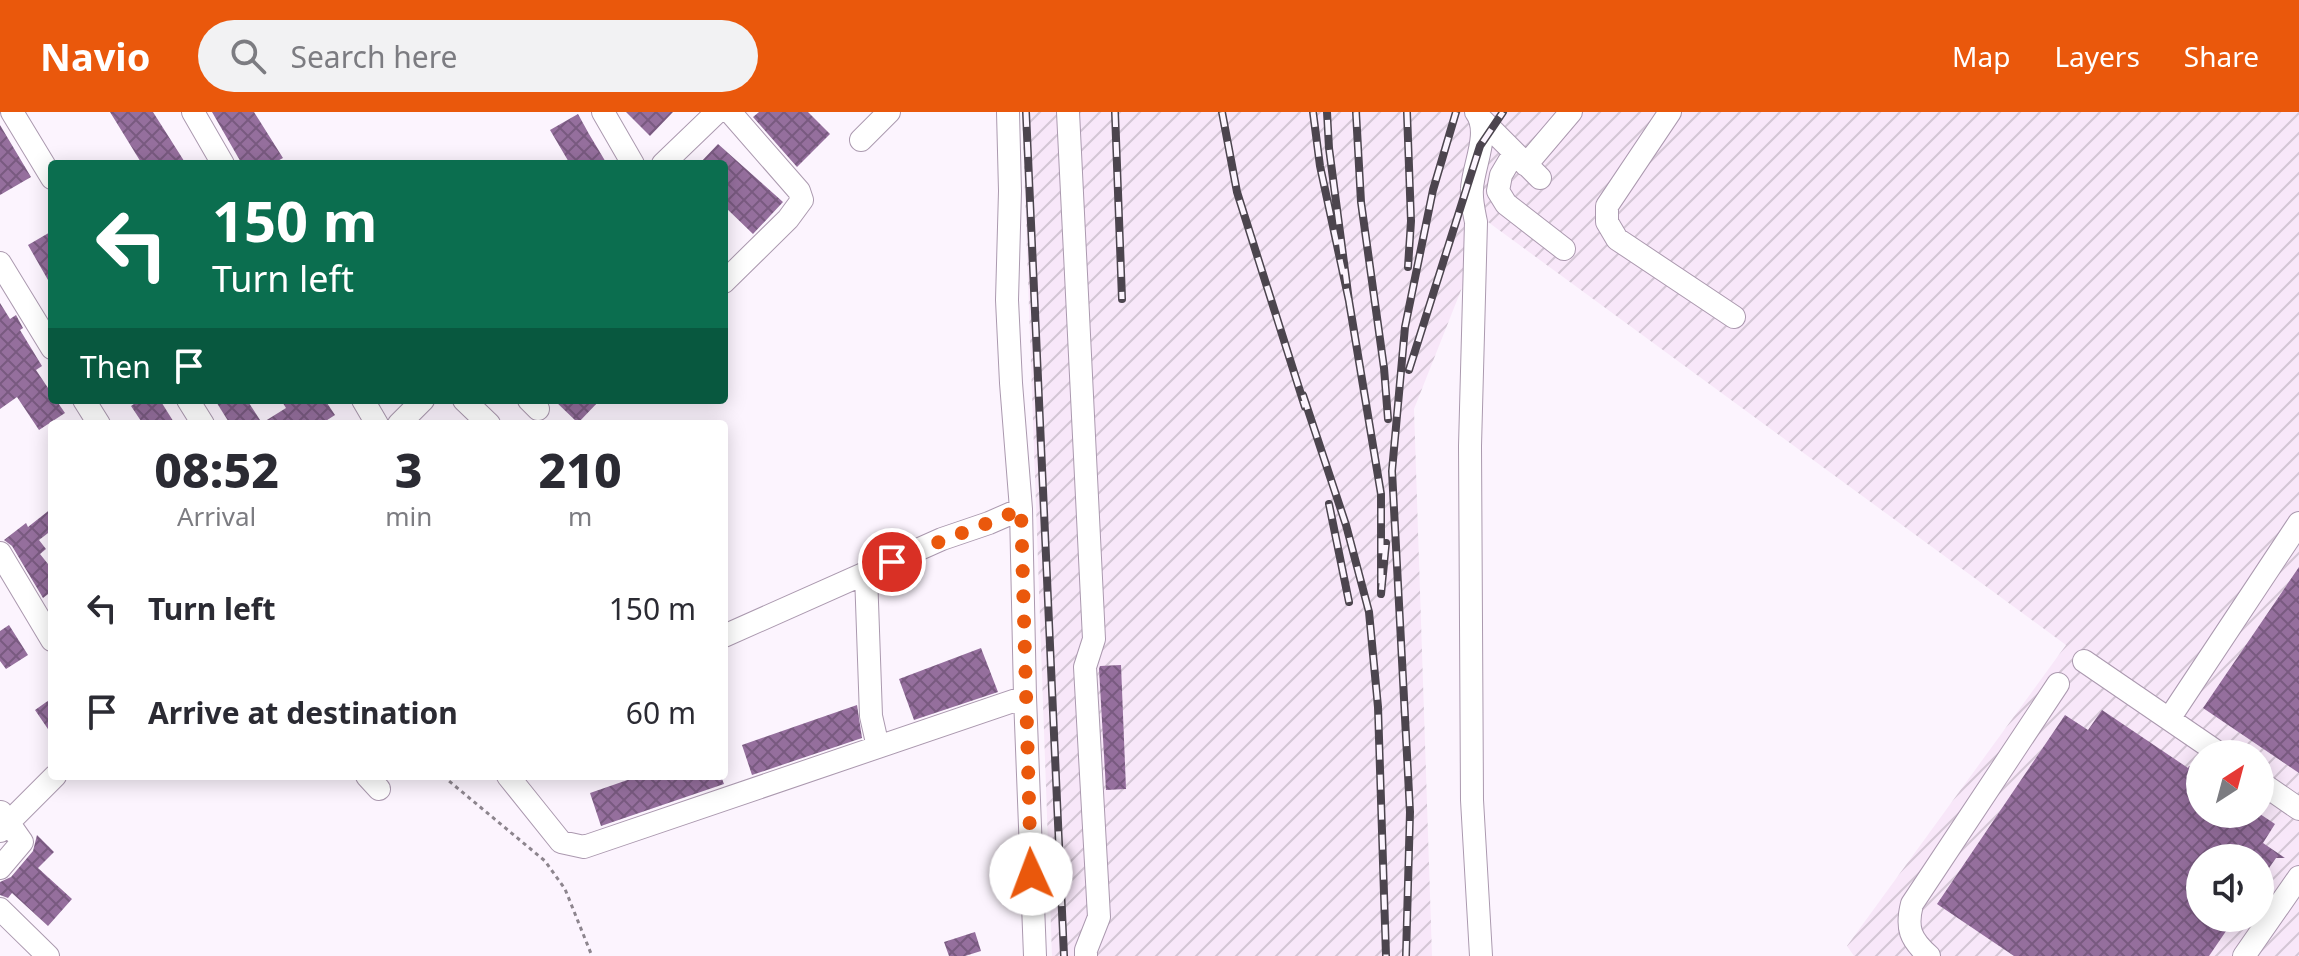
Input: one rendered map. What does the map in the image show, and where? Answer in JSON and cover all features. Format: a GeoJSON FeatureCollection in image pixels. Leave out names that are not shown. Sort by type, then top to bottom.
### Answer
{"type":"FeatureCollection","features":[{"type":"Feature","properties":{"kind":"street"},"geometry":{"type":"LineString","coordinates":[[12,112],[48,171]]}},
{"type":"Feature","properties":{"kind":"street"},"geometry":{"type":"LineString","coordinates":[[193,112],[221,160]]}},
{"type":"Feature","properties":{"kind":"street"},"geometry":{"type":"LineString","coordinates":[[603,112],[631,160]]}},
{"type":"Feature","properties":{"kind":"street"},"geometry":{"type":"LineString","coordinates":[[667,160],[717,112]]}},
{"type":"Feature","properties":{"kind":"street"},"geometry":{"type":"LineString","coordinates":[[728,278],[788,219],[802,200],[799,191],[730,112]]}},
{"type":"Feature","properties":{"kind":"street"},"geometry":{"type":"LineString","coordinates":[[861,140],[889,112]]}},
{"type":"Feature","properties":{"kind":"street"},"geometry":{"type":"LineString","coordinates":[[1008,112],[1010,191],[1007,300],[1021,509],[1035,956]]}},
{"type":"Feature","properties":{"kind":"street"},"geometry":{"type":"LineString","coordinates":[[1068,112],[1094,639],[1085,667],[1099,917],[1086,956]]}},
{"type":"Feature","properties":{"kind":"street"},"geometry":{"type":"LineString","coordinates":[[1564,249],[1506,204],[1498,191],[1501,175],[1526,165],[1571,112]]}},
{"type":"Feature","properties":{"kind":"street"},"geometry":{"type":"LineString","coordinates":[[1670,112],[1607,206],[1607,222],[1617,239],[1734,317]]}},
{"type":"Feature","properties":{"kind":"street"},"geometry":{"type":"LineString","coordinates":[[1478,115],[1526,165]]}},
{"type":"Feature","properties":{"kind":"street"},"geometry":{"type":"LineString","coordinates":[[1478,115],[1480,146],[1472,190],[1476,222],[1470,446],[1472,800],[1481,956]]}},
{"type":"Feature","properties":{"kind":"street"},"geometry":{"type":"LineString","coordinates":[[0,263],[48,341]]}},
{"type":"Feature","properties":{"kind":"street"},"geometry":{"type":"LineString","coordinates":[[403,420],[419,404]]}},
{"type":"Feature","properties":{"kind":"street"},"geometry":{"type":"LineString","coordinates":[[468,404],[485,420]]}},
{"type":"Feature","properties":{"kind":"street"},"geometry":{"type":"LineString","coordinates":[[728,634],[942,539],[1021,509]]}},
{"type":"Feature","properties":{"kind":"street"},"geometry":{"type":"LineString","coordinates":[[2169,719],[2299,523]]}},
{"type":"Feature","properties":{"kind":"street"},"geometry":{"type":"LineString","coordinates":[[0,553],[48,633]]}},
{"type":"Feature","properties":{"kind":"street"},"geometry":{"type":"LineString","coordinates":[[866,574],[871,716],[878,747]]}},
{"type":"Feature","properties":{"kind":"street"},"geometry":{"type":"LineString","coordinates":[[2084,661],[2200,740]]}},
{"type":"Feature","properties":{"kind":"street"},"geometry":{"type":"LineString","coordinates":[[1929,956],[1909,935],[1908,921],[1920,887],[2058,684]]}},
{"type":"Feature","properties":{"kind":"street"},"geometry":{"type":"LineString","coordinates":[[511,780],[561,842],[584,847],[1025,697]]}},
{"type":"Feature","properties":{"kind":"street"},"geometry":{"type":"LineString","coordinates":[[0,868],[22,842],[2,822],[50,780]]}},
{"type":"Feature","properties":{"kind":"street"},"geometry":{"type":"LineString","coordinates":[[2274,792],[2299,809]]}},
{"type":"Feature","properties":{"kind":"street"},"geometry":{"type":"LineString","coordinates":[[2244,956],[2299,877]]}},
{"type":"Feature","properties":{"kind":"street"},"geometry":{"type":"LineString","coordinates":[[0,909],[48,956]]}},
{"type":"Feature","properties":{"kind":"path"},"geometry":{"type":"LineString","coordinates":[[448,780],[545,861],[565,889],[592,956]]}},
{"type":"Feature","properties":{"kind":"shaded area"},"geometry":{"type":"Polygon","coordinates":[[[1022,112],[2299,112],[2299,956],[1854,956],[1847,946],[2066,645],[1488,222],[1414,409],[1432,956],[1052,956],[1022,112]]]}},
{"type":"Feature","properties":{"kind":"building"},"geometry":{"type":"Polygon","coordinates":[[[110,112],[153,112],[183,160],[140,160],[110,112]]]}},
{"type":"Feature","properties":{"kind":"building"},"geometry":{"type":"Polygon","coordinates":[[[212,112],[254,112],[283,158],[240,160],[212,112]]]}},
{"type":"Feature","properties":{"kind":"building"},"geometry":{"type":"Polygon","coordinates":[[[626,112],[673,112],[650,136],[626,112]]]}},
{"type":"Feature","properties":{"kind":"building"},"geometry":{"type":"Polygon","coordinates":[[[759,112],[808,112],[830,134],[797,167],[753,117],[759,112]]]}},
{"type":"Feature","properties":{"kind":"building"},"geometry":{"type":"Polygon","coordinates":[[[578,114],[605,160],[568,160],[550,130],[578,114]]]}},
{"type":"Feature","properties":{"kind":"building"},"geometry":{"type":"Polygon","coordinates":[[[0,125],[31,177],[0,195],[0,125]]]}},
{"type":"Feature","properties":{"kind":"building"},"geometry":{"type":"Polygon","coordinates":[[[718,144],[783,202],[753,234],[728,210],[728,160],[703,160],[718,144]]]}},
{"type":"Feature","properties":{"kind":"building"},"geometry":{"type":"Polygon","coordinates":[[[48,233],[48,280],[28,245],[48,233]]]}},
{"type":"Feature","properties":{"kind":"building"},"geometry":{"type":"Polygon","coordinates":[[[0,303],[10,319],[16,315],[23,328],[20,330],[42,366],[36,370],[48,388],[48,404],[59,404],[65,413],[48,420],[48,424],[39,430],[17,397],[0,409],[0,303]]]}},
{"type":"Feature","properties":{"kind":"building"},"geometry":{"type":"Polygon","coordinates":[[[162,404],[172,420],[140,420],[131,406],[162,404]]]}},
{"type":"Feature","properties":{"kind":"building"},"geometry":{"type":"Polygon","coordinates":[[[218,404],[250,404],[260,420],[228,420],[218,404]]]}},
{"type":"Feature","properties":{"kind":"building"},"geometry":{"type":"Polygon","coordinates":[[[284,404],[328,404],[335,415],[327,420],[267,420],[286,408],[284,404]]]}},
{"type":"Feature","properties":{"kind":"building"},"geometry":{"type":"Polygon","coordinates":[[[558,404],[596,404],[581,420],[575,420],[558,404]]]}},
{"type":"Feature","properties":{"kind":"building"},"geometry":{"type":"Polygon","coordinates":[[[48,511],[48,533],[39,540],[46,549],[40,554],[48,564],[48,594],[43,598],[12,546],[4,540],[26,523],[28,527],[48,511]]]}},
{"type":"Feature","properties":{"kind":"building"},"geometry":{"type":"Polygon","coordinates":[[[2299,567],[2299,773],[2274,756],[2274,740],[2250,740],[2203,708],[2299,567]]]}},
{"type":"Feature","properties":{"kind":"building"},"geometry":{"type":"Polygon","coordinates":[[[9,625],[28,655],[6,669],[0,661],[0,631],[9,625]]]}},
{"type":"Feature","properties":{"kind":"building"},"geometry":{"type":"Polygon","coordinates":[[[981,648],[998,692],[914,720],[899,679],[981,648]]]}},
{"type":"Feature","properties":{"kind":"building"},"geometry":{"type":"Polygon","coordinates":[[[1121,665],[1126,789],[1106,790],[1099,669],[1100,666],[1121,665]]]}},
{"type":"Feature","properties":{"kind":"building"},"geometry":{"type":"Polygon","coordinates":[[[48,701],[48,729],[35,710],[48,701]]]}},
{"type":"Feature","properties":{"kind":"building"},"geometry":{"type":"Polygon","coordinates":[[[857,705],[862,738],[752,775],[742,745],[857,705]]]}},
{"type":"Feature","properties":{"kind":"building"},"geometry":{"type":"Polygon","coordinates":[[[2102,710],[2186,767],[2186,828],[2272,828],[2264,844],[2186,844],[2186,932],[2225,932],[2209,956],[2014,956],[1937,904],[2065,715],[2088,730],[2102,710]]]}},
{"type":"Feature","properties":{"kind":"building"},"geometry":{"type":"Polygon","coordinates":[[[627,780],[722,780],[724,784],[601,826],[590,793],[627,780]]]}},
{"type":"Feature","properties":{"kind":"building"},"geometry":{"type":"Polygon","coordinates":[[[37,835],[54,852],[38,868],[72,899],[48,926],[12,893],[8,898],[0,895],[0,882],[11,877],[33,851],[37,835]]]}},
{"type":"Feature","properties":{"kind":"building"},"geometry":{"type":"Polygon","coordinates":[[[2274,850],[2285,858],[2274,861],[2274,850]]]}},
{"type":"Feature","properties":{"kind":"building"},"geometry":{"type":"Polygon","coordinates":[[[975,932],[981,951],[965,956],[949,956],[944,942],[975,932]]]}},
{"type":"Feature","properties":{"kind":"railway"},"geometry":{"type":"LineString","coordinates":[[1026,112],[1064,956]]}},
{"type":"Feature","properties":{"kind":"railway"},"geometry":{"type":"LineString","coordinates":[[1115,112],[1122,299]]}},
{"type":"Feature","properties":{"kind":"railway"},"geometry":{"type":"LineString","coordinates":[[1222,112],[1237,192],[1305,407]]}},
{"type":"Feature","properties":{"kind":"railway"},"geometry":{"type":"LineString","coordinates":[[1313,112],[1320,166],[1349,301],[1327,112]]}},
{"type":"Feature","properties":{"kind":"railway"},"geometry":{"type":"LineString","coordinates":[[1356,112],[1361,202],[1388,419]]}},
{"type":"Feature","properties":{"kind":"railway"},"geometry":{"type":"LineString","coordinates":[[1407,112],[1411,221],[1408,267]]}},
{"type":"Feature","properties":{"kind":"railway"},"geometry":{"type":"LineString","coordinates":[[1406,956],[1410,812],[1392,471],[1405,327],[1433,190],[1456,112]]}},
{"type":"Feature","properties":{"kind":"railway"},"geometry":{"type":"LineString","coordinates":[[1409,370],[1480,146],[1503,112]]}},
{"type":"Feature","properties":{"kind":"railway"},"geometry":{"type":"LineString","coordinates":[[1349,301],[1381,494],[1381,594],[1386,543]]}},
{"type":"Feature","properties":{"kind":"railway"},"geometry":{"type":"LineString","coordinates":[[1303,395],[1346,525],[1369,612],[1378,707],[1386,956]]}},
{"type":"Feature","properties":{"kind":"railway"},"geometry":{"type":"LineString","coordinates":[[1329,504],[1349,602]]}},
{"type":"Feature","properties":{"kind":"route"},"geometry":{"type":"LineString","coordinates":[[892,562],[1021,509],[1031,874]]}}]}
